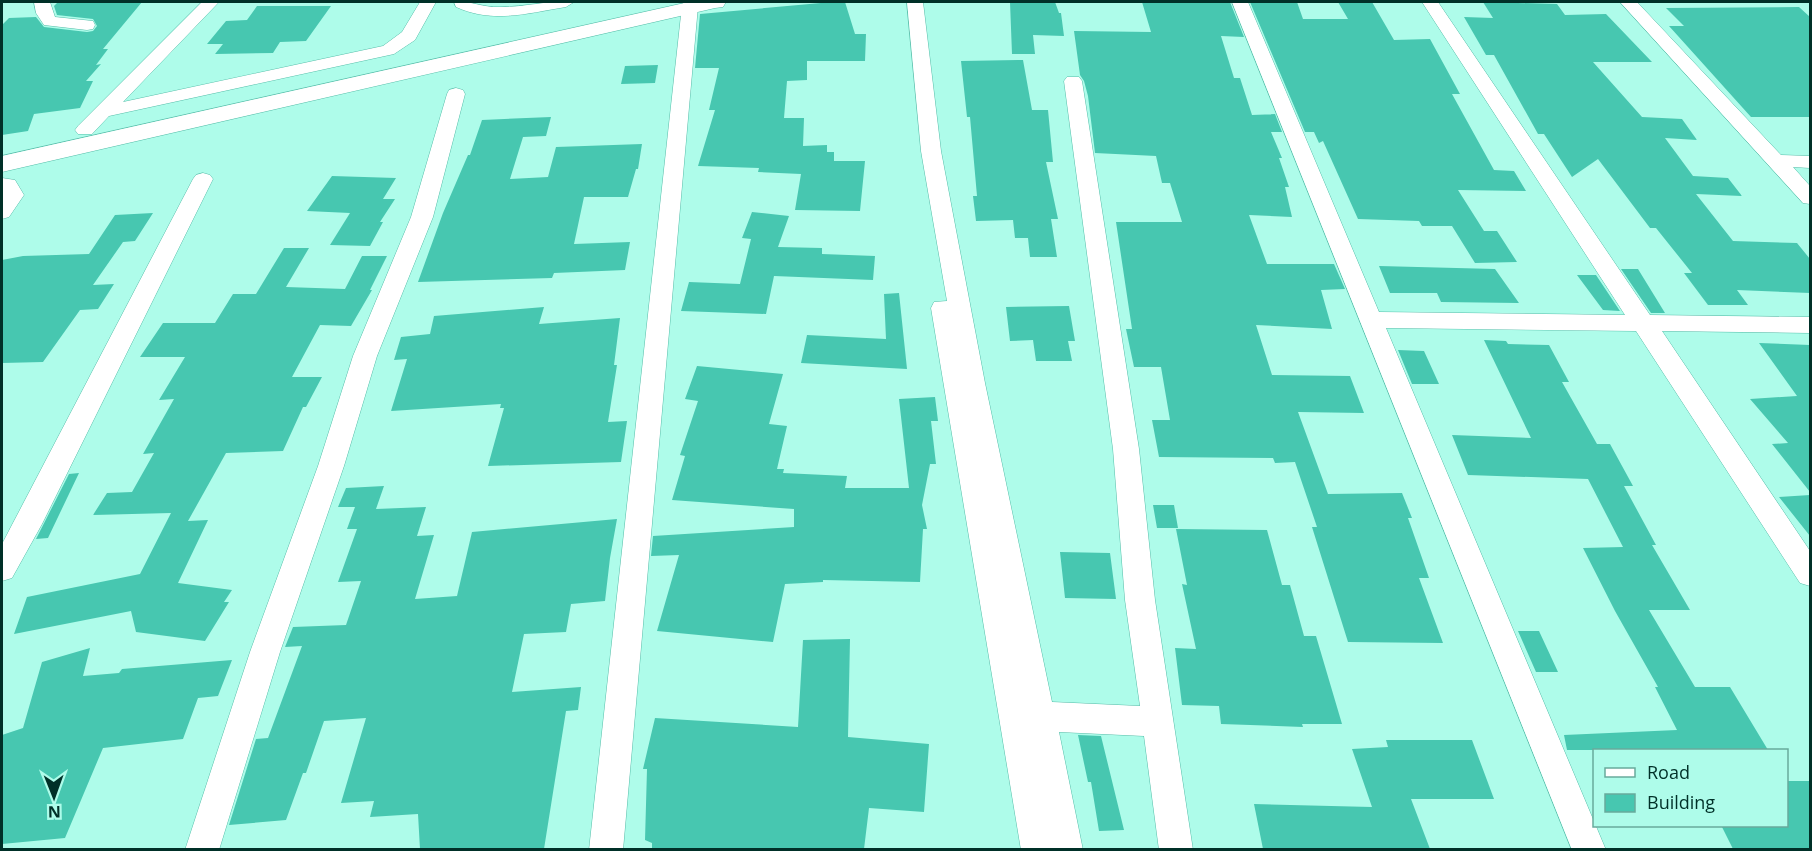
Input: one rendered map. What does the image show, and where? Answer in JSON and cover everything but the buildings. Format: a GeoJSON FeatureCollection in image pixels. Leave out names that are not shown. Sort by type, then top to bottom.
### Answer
{"type":"FeatureCollection","features":[{"type":"Feature","properties":{"kind":"main road"},"geometry":{"type":"LineString","coordinates":[[2,149],[653,2]]}},
{"type":"Feature","properties":{"kind":"main road"},"geometry":{"type":"LineString","coordinates":[[2,164],[715,2]]}},
{"type":"Feature","properties":{"kind":"street"},"geometry":{"type":"LineString","coordinates":[[42,2],[44,13],[50,21],[87,25]]}},
{"type":"Feature","properties":{"kind":"street"},"geometry":{"type":"LineString","coordinates":[[85,130],[211,2]]}},
{"type":"Feature","properties":{"kind":"street"},"geometry":{"type":"LineString","coordinates":[[106,111],[388,50],[404,43],[411,35],[428,2]]}},
{"type":"Feature","properties":{"kind":"street"},"geometry":{"type":"LineString","coordinates":[[462,2],[472,10],[486,13],[566,2]]}},
{"type":"Feature","properties":{"kind":"street"},"geometry":{"type":"LineString","coordinates":[[900,2],[915,63],[974,383],[1066,849]]}},
{"type":"Feature","properties":{"kind":"street"},"geometry":{"type":"LineString","coordinates":[[915,2],[918,152],[955,384],[1038,849]]}},
{"type":"Feature","properties":{"kind":"street"},"geometry":{"type":"LineString","coordinates":[[1240,2],[1589,849]]}},
{"type":"Feature","properties":{"kind":"street"},"geometry":{"type":"LineString","coordinates":[[1430,2],[1810,574]]}},
{"type":"Feature","properties":{"kind":"street"},"geometry":{"type":"LineString","coordinates":[[1628,2],[1810,198]]}},
{"type":"Feature","properties":{"kind":"street"},"geometry":{"type":"LineString","coordinates":[[606,849],[690,6]]}},
{"type":"Feature","properties":{"kind":"street"},"geometry":{"type":"LineString","coordinates":[[1072,81],[1126,449],[1140,600],[1176,849]]}},
{"type":"Feature","properties":{"kind":"street"},"geometry":{"type":"LineString","coordinates":[[202,849],[265,652],[331,466],[364,356],[422,217],[456,94]]}},
{"type":"Feature","properties":{"kind":"street"},"geometry":{"type":"LineString","coordinates":[[1777,162],[1810,162]]}},
{"type":"Feature","properties":{"kind":"street"},"geometry":{"type":"LineString","coordinates":[[2,569],[32,516],[203,179]]}},
{"type":"Feature","properties":{"kind":"street"},"geometry":{"type":"LineString","coordinates":[[2,184],[8,184],[14,195],[2,213]]}},
{"type":"Feature","properties":{"kind":"street"},"geometry":{"type":"LineString","coordinates":[[1372,320],[1810,325]]}},
{"type":"Feature","properties":{"kind":"street"},"geometry":{"type":"LineString","coordinates":[[1039,716],[1158,722]]}}]}
